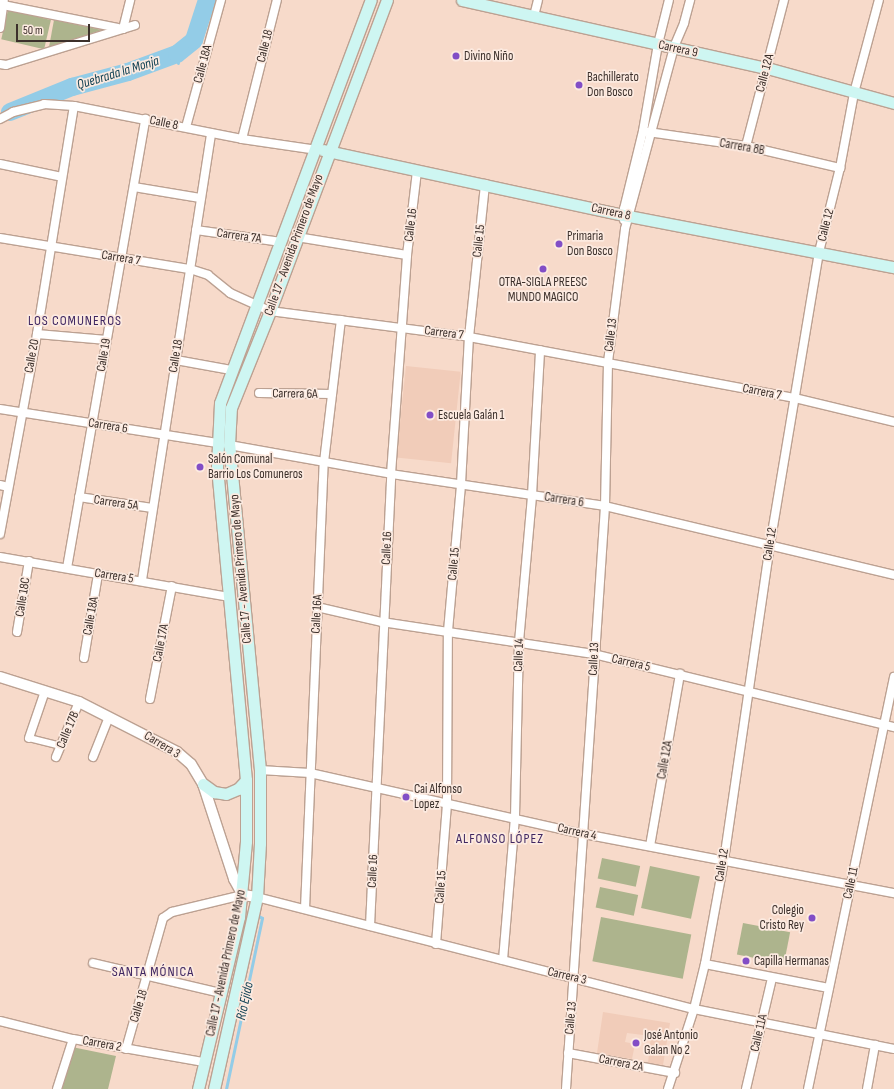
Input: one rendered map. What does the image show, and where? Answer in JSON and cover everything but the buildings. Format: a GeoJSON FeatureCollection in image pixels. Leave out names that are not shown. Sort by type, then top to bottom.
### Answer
{"type":"FeatureCollection","features":[{"type":"Feature","properties":{"kind":"main road","name":"Calle 17 - Avenida Primero de Mayo"},"geometry":{"type":"LineString","coordinates":[[198,1089],[243,895],[246,780],[229,597],[217,443],[220,403],[255,306],[317,150],[371,0]]}},
{"type":"Feature","properties":{"kind":"main road","name":"Calle 17 - Avenida Primero de Mayo"},"geometry":{"type":"LineString","coordinates":[[214,1089],[262,897],[263,770],[229,445],[231,408],[270,311],[387,0]]}},
{"type":"Feature","properties":{"kind":"main road","name":"Carrera 9"},"geometry":{"type":"LineString","coordinates":[[462,0],[767,68],[894,103]]}},
{"type":"Feature","properties":{"kind":"main road","name":"Calle 8"},"geometry":{"type":"LineString","coordinates":[[317,150],[329,151]]}},
{"type":"Feature","properties":{"kind":"main road","name":"Carrera 8"},"geometry":{"type":"LineString","coordinates":[[329,151],[627,215],[894,267]]}},
{"type":"Feature","properties":{"kind":"main road"},"geometry":{"type":"LineString","coordinates":[[203,784],[214,792],[226,794],[238,789],[246,780]]}},
{"type":"Feature","properties":{"kind":"street"},"geometry":{"type":"LineString","coordinates":[[123,28],[130,0]]}},
{"type":"Feature","properties":{"kind":"street","name":"Calle 18A"},"geometry":{"type":"LineString","coordinates":[[186,127],[221,0]]}},
{"type":"Feature","properties":{"kind":"street","name":"Calle 18"},"geometry":{"type":"LineString","coordinates":[[242,139],[277,0]]}},
{"type":"Feature","properties":{"kind":"street"},"geometry":{"type":"LineString","coordinates":[[534,16],[538,0]]}},
{"type":"Feature","properties":{"kind":"street","name":"Calle 13"},"geometry":{"type":"LineString","coordinates":[[566,1089],[605,506],[608,362],[627,215],[658,44],[669,0]]}},
{"type":"Feature","properties":{"kind":"street","name":"Calle 13"},"geometry":{"type":"LineString","coordinates":[[627,215],[652,133],[674,47],[684,23],[690,0]]}},
{"type":"Feature","properties":{"kind":"street","name":"Calle 12A"},"geometry":{"type":"LineString","coordinates":[[746,146],[784,0]]}},
{"type":"Feature","properties":{"kind":"street","name":"Calle 12"},"geometry":{"type":"LineString","coordinates":[[668,1089],[675,1073],[694,1009],[705,964],[724,860],[770,545],[819,252],[840,168],[854,93],[879,0]]}},
{"type":"Feature","properties":{"kind":"street"},"geometry":{"type":"LineString","coordinates":[[0,28],[1,7],[17,8],[123,28]]}},
{"type":"Feature","properties":{"kind":"street"},"geometry":{"type":"LineString","coordinates":[[0,64],[6,65],[135,25]]}},
{"type":"Feature","properties":{"kind":"street","name":"Calle 8"},"geometry":{"type":"LineString","coordinates":[[0,119],[13,112],[44,104],[74,106],[242,139],[317,150]]}},
{"type":"Feature","properties":{"kind":"street","name":"Calle 20"},"geometry":{"type":"LineString","coordinates":[[0,534],[4,486],[22,412],[37,334],[74,106]]}},
{"type":"Feature","properties":{"kind":"street","name":"Calle 19"},"geometry":{"type":"LineString","coordinates":[[68,568],[79,497],[94,424],[106,340],[145,119]]}},
{"type":"Feature","properties":{"kind":"street","name":"Carrera 8B"},"geometry":{"type":"LineString","coordinates":[[643,131],[746,146],[840,168]]}},
{"type":"Feature","properties":{"kind":"street","name":"Calle 18"},"geometry":{"type":"LineString","coordinates":[[142,580],[163,435],[211,132]]}},
{"type":"Feature","properties":{"kind":"street"},"geometry":{"type":"LineString","coordinates":[[0,164],[62,177]]}},
{"type":"Feature","properties":{"kind":"street","name":"Calle 16"},"geometry":{"type":"LineString","coordinates":[[370,926],[377,787],[382,622],[391,474],[407,255],[418,171]]}},
{"type":"Feature","properties":{"kind":"street","name":"Calle 15"},"geometry":{"type":"LineString","coordinates":[[436,944],[447,802],[448,631],[461,484],[469,337],[486,184]]}},
{"type":"Feature","properties":{"kind":"street"},"geometry":{"type":"LineString","coordinates":[[134,186],[200,198]]}},
{"type":"Feature","properties":{"kind":"street","name":"Carrera 7A"},"geometry":{"type":"LineString","coordinates":[[196,230],[281,242]]}},
{"type":"Feature","properties":{"kind":"street"},"geometry":{"type":"LineString","coordinates":[[297,237],[407,255]]}},
{"type":"Feature","properties":{"kind":"street","name":"Carrera 7"},"geometry":{"type":"LineString","coordinates":[[0,238],[190,269],[208,275],[230,293],[255,306],[270,311],[469,337],[795,398],[894,422]]}},
{"type":"Feature","properties":{"kind":"street","name":"Calle 16A"},"geometry":{"type":"LineString","coordinates":[[305,909],[324,462],[341,320]]}},
{"type":"Feature","properties":{"kind":"street"},"geometry":{"type":"LineString","coordinates":[[37,334],[106,340]]}},
{"type":"Feature","properties":{"kind":"street","name":"Calle 14"},"geometry":{"type":"LineString","coordinates":[[503,960],[515,817],[519,642],[532,495],[540,350]]}},
{"type":"Feature","properties":{"kind":"street"},"geometry":{"type":"LineString","coordinates":[[176,360],[231,370]]}},
{"type":"Feature","properties":{"kind":"street","name":"Carrera 6A"},"geometry":{"type":"LineString","coordinates":[[259,393],[332,394]]}},
{"type":"Feature","properties":{"kind":"street","name":"Carrera 6"},"geometry":{"type":"LineString","coordinates":[[0,409],[217,443]]}},
{"type":"Feature","properties":{"kind":"street","name":"Carrera 6"},"geometry":{"type":"LineString","coordinates":[[229,445],[391,474],[605,506],[894,575]]}},
{"type":"Feature","properties":{"kind":"street","name":"Carrera 5A"},"geometry":{"type":"LineString","coordinates":[[79,497],[152,508]]}},
{"type":"Feature","properties":{"kind":"street","name":"Carrera 5"},"geometry":{"type":"LineString","coordinates":[[0,556],[98,574],[142,580],[229,597]]}},
{"type":"Feature","properties":{"kind":"street","name":"Calle 18C"},"geometry":{"type":"LineString","coordinates":[[17,632],[29,561]]}},
{"type":"Feature","properties":{"kind":"street","name":"Calle 18A"},"geometry":{"type":"LineString","coordinates":[[84,658],[98,574]]}},
{"type":"Feature","properties":{"kind":"street","name":"Calle 17A"},"geometry":{"type":"LineString","coordinates":[[150,699],[172,586]]}},
{"type":"Feature","properties":{"kind":"street","name":"Carrera 5"},"geometry":{"type":"LineString","coordinates":[[317,607],[382,622],[594,654],[748,690],[894,728]]}},
{"type":"Feature","properties":{"kind":"street","name":"Calle 12A"},"geometry":{"type":"LineString","coordinates":[[650,846],[680,674]]}},
{"type":"Feature","properties":{"kind":"street","name":"Carrera 3"},"geometry":{"type":"LineString","coordinates":[[0,677],[79,702],[177,752],[191,764],[203,784],[227,861],[243,895]]}},
{"type":"Feature","properties":{"kind":"street","name":"Calle 11"},"geometry":{"type":"LineString","coordinates":[[808,1089],[894,677]]}},
{"type":"Feature","properties":{"kind":"street"},"geometry":{"type":"LineString","coordinates":[[45,691],[29,738],[61,746]]}},
{"type":"Feature","properties":{"kind":"street","name":"Calle 17B"},"geometry":{"type":"LineString","coordinates":[[56,757],[79,702]]}},
{"type":"Feature","properties":{"kind":"street"},"geometry":{"type":"LineString","coordinates":[[93,757],[109,717]]}},
{"type":"Feature","properties":{"kind":"street","name":"Carrera 4"},"geometry":{"type":"LineString","coordinates":[[263,770],[310,773],[515,817],[584,834],[894,893]]}},
{"type":"Feature","properties":{"kind":"street","name":"Carrera 3"},"geometry":{"type":"LineString","coordinates":[[163,918],[172,912],[243,895],[262,897],[436,944],[574,977],[694,1009],[894,1048]]}},
{"type":"Feature","properties":{"kind":"street","name":"Calle 18"},"geometry":{"type":"LineString","coordinates":[[126,1049],[148,976],[163,918]]}},
{"type":"Feature","properties":{"kind":"street"},"geometry":{"type":"LineString","coordinates":[[93,963],[221,993]]}},
{"type":"Feature","properties":{"kind":"street"},"geometry":{"type":"LineString","coordinates":[[705,964],[829,988]]}},
{"type":"Feature","properties":{"kind":"street","name":"Calle 11A"},"geometry":{"type":"LineString","coordinates":[[746,1089],[772,978]]}},
{"type":"Feature","properties":{"kind":"street","name":"Carrera 2"},"geometry":{"type":"LineString","coordinates":[[0,1021],[73,1039],[204,1062]]}},
{"type":"Feature","properties":{"kind":"street"},"geometry":{"type":"LineString","coordinates":[[57,1089],[73,1039]]}},
{"type":"Feature","properties":{"kind":"street"},"geometry":{"type":"LineString","coordinates":[[867,1089],[875,1045]]}},
{"type":"Feature","properties":{"kind":"street","name":"Carrera 2A"},"geometry":{"type":"LineString","coordinates":[[568,1053],[675,1073]]}},
{"type":"Feature","properties":{"kind":"shaded area","name":"Escuela Galán 1"},"geometry":{"type":"Polygon","coordinates":[[[406,366],[461,372],[451,463],[396,457],[406,366]]]}},
{"type":"Feature","properties":{"kind":"shaded area"},"geometry":{"type":"Polygon","coordinates":[[[603,1012],[670,1023],[663,1065],[648,1063],[651,1036],[627,1033],[625,1042],[635,1044],[632,1059],[597,1053],[603,1012]]]}},
{"type":"Feature","properties":{"kind":"green space"},"geometry":{"type":"Polygon","coordinates":[[[8,10],[51,20],[44,49],[1,39],[8,10]]]}},
{"type":"Feature","properties":{"kind":"green space"},"geometry":{"type":"Polygon","coordinates":[[[54,20],[102,30],[49,47],[54,20]]]}},
{"type":"Feature","properties":{"kind":"green space"},"geometry":{"type":"Polygon","coordinates":[[[602,858],[640,866],[636,887],[598,879],[602,858]]]}},
{"type":"Feature","properties":{"kind":"green space"},"geometry":{"type":"Polygon","coordinates":[[[650,866],[700,877],[691,919],[641,908],[650,866]]]}},
{"type":"Feature","properties":{"kind":"green space"},"geometry":{"type":"Polygon","coordinates":[[[600,887],[638,895],[634,916],[596,908],[600,887]]]}},
{"type":"Feature","properties":{"kind":"green space"},"geometry":{"type":"Polygon","coordinates":[[[601,917],[691,935],[683,979],[592,961],[601,917]]]}},
{"type":"Feature","properties":{"kind":"green space"},"geometry":{"type":"Polygon","coordinates":[[[743,923],[790,932],[784,964],[737,954],[743,923]]]}},
{"type":"Feature","properties":{"kind":"green space"},"geometry":{"type":"Polygon","coordinates":[[[72,1047],[116,1056],[108,1089],[61,1089],[72,1047]]]}},
{"type":"Feature","properties":{"kind":"waterway","name":"Quebrada la Monja"},"geometry":{"type":"LineString","coordinates":[[10,112],[72,87],[128,72],[177,54],[194,40],[207,0]]}},
{"type":"Feature","properties":{"kind":"waterway","name":"Río Ejido"},"geometry":{"type":"LineString","coordinates":[[177,54],[178,63]]}},
{"type":"Feature","properties":{"kind":"waterway","name":"Río Ejido"},"geometry":{"type":"LineString","coordinates":[[226,1089],[262,918],[257,915]]}},
{"type":"Feature","properties":{"kind":"place","name":"Divino Niño"},"geometry":{"type":"Point","coordinates":[456,56]}},
{"type":"Feature","properties":{"kind":"place","name":"Bachillerato Don Bosco"},"geometry":{"type":"Point","coordinates":[579,85]}},
{"type":"Feature","properties":{"kind":"place","name":"Primaria Don Bosco"},"geometry":{"type":"Point","coordinates":[559,244]}},
{"type":"Feature","properties":{"kind":"place","name":"OTRA-SIGLA PREESC MUNDO MAGICO"},"geometry":{"type":"Point","coordinates":[543,269]}},
{"type":"Feature","properties":{"kind":"place","name":"Escuela Galán 1"},"geometry":{"type":"Point","coordinates":[430,415]}},
{"type":"Feature","properties":{"kind":"place","name":"Salón Comunal Barrio Los Comuneros"},"geometry":{"type":"Point","coordinates":[200,467]}},
{"type":"Feature","properties":{"kind":"place","name":"Cai Alfonso Lopez"},"geometry":{"type":"Point","coordinates":[406,797]}},
{"type":"Feature","properties":{"kind":"place","name":"Colegio Cristo Rey"},"geometry":{"type":"Point","coordinates":[812,918]}},
{"type":"Feature","properties":{"kind":"place","name":"Capilla Hermanas"},"geometry":{"type":"Point","coordinates":[746,961]}},
{"type":"Feature","properties":{"kind":"place","name":"José Antonio Galan No 2"},"geometry":{"type":"Point","coordinates":[636,1043]}},
{"type":"Feature","properties":{"kind":"district","name":"LOS COMUNEROS"},"geometry":{"type":"Point","coordinates":[75,321]}},
{"type":"Feature","properties":{"kind":"district","name":"ALFONSO LÓPEZ"},"geometry":{"type":"Point","coordinates":[500,839]}},
{"type":"Feature","properties":{"kind":"district","name":"SANTA MÓNICA"},"geometry":{"type":"Point","coordinates":[153,972]}}]}
